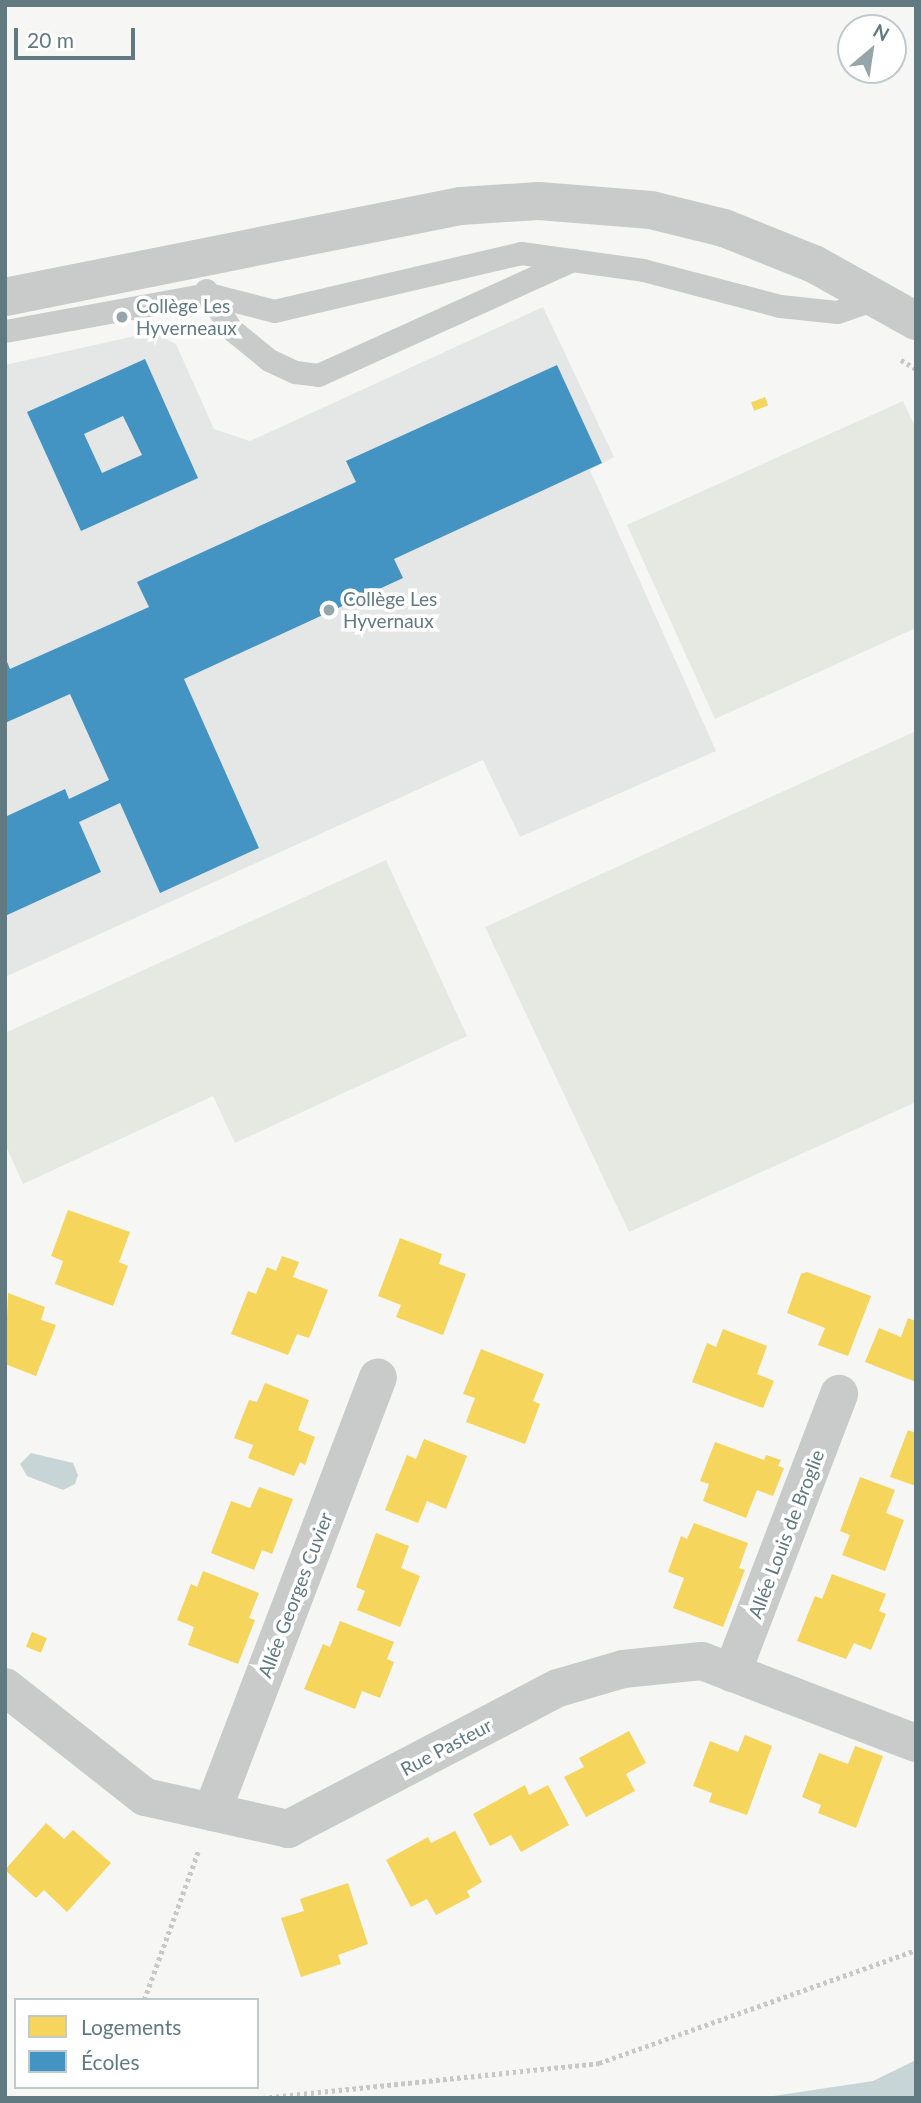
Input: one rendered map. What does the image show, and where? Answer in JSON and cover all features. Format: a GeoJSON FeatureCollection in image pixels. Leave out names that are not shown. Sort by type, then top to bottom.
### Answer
{"type":"FeatureCollection","features":[{"type":"Feature","properties":{"kind":"street"},"geometry":{"type":"LineString","coordinates":[[5,297],[202,277],[461,206],[539,201],[651,210],[724,228],[814,264],[916,321]]}},
{"type":"Feature","properties":{"kind":"street","name":"Allée Georges Cuvier"},"geometry":{"type":"LineString","coordinates":[[212,1812],[377,1378]]}},
{"type":"Feature","properties":{"kind":"street","name":"Allée Louis de Broglie"},"geometry":{"type":"LineString","coordinates":[[733,1673],[839,1394]]}},
{"type":"Feature","properties":{"kind":"street","name":"Rue Pasteur"},"geometry":{"type":"LineString","coordinates":[[5,1688],[145,1797],[288,1829],[558,1688],[623,1669],[702,1661],[916,1743]]}},
{"type":"Feature","properties":{"kind":"lane"},"geometry":{"type":"LineString","coordinates":[[5,331],[202,277],[274,311],[521,253],[643,270],[780,306],[837,312],[875,299]]}},
{"type":"Feature","properties":{"kind":"lane"},"geometry":{"type":"LineString","coordinates":[[202,277],[231,329],[269,360],[295,372],[318,375],[573,260]]}},
{"type":"Feature","properties":{"kind":"path"},"geometry":{"type":"LineString","coordinates":[[145,1998],[212,1812]]}},
{"type":"Feature","properties":{"kind":"path"},"geometry":{"type":"LineString","coordinates":[[262,2098],[599,2063],[916,1950]]}},
{"type":"Feature","properties":{"kind":"shaded area","name":"Collège Les Hyvernaux"},"geometry":{"type":"Polygon","coordinates":[[[543,307],[614,457],[590,470],[716,751],[520,837],[483,760],[5,977],[5,365],[153,332],[176,344],[214,429],[250,441],[543,307]]]}},
{"type":"Feature","properties":{"kind":"shaded area"},"geometry":{"type":"Polygon","coordinates":[[[903,401],[916,429],[916,628],[715,719],[627,525],[903,401]]]}},
{"type":"Feature","properties":{"kind":"shaded area"},"geometry":{"type":"Polygon","coordinates":[[[916,731],[916,1102],[629,1232],[485,927],[916,731]]]}},
{"type":"Feature","properties":{"kind":"shaded area"},"geometry":{"type":"Polygon","coordinates":[[[386,860],[467,1036],[235,1143],[213,1096],[23,1184],[5,1144],[5,1033],[386,860]]]}},
{"type":"Feature","properties":{"kind":"shaded area"},"geometry":{"type":"Polygon","coordinates":[[[31,1453],[73,1463],[78,1475],[75,1484],[63,1490],[27,1476],[20,1464],[31,1453]]]}},
{"type":"Feature","properties":{"kind":"shaded area"},"geometry":{"type":"Polygon","coordinates":[[[916,2060],[916,2098],[760,2098],[873,2081],[916,2060]]]}},
{"type":"Feature","properties":{"kind":"building: Logements"},"geometry":{"type":"Polygon","coordinates":[[[765,397],[768,405],[754,411],[751,402],[765,397]]]}},
{"type":"Feature","properties":{"kind":"building: Logements"},"geometry":{"type":"Polygon","coordinates":[[[68,1210],[130,1232],[119,1262],[128,1266],[113,1306],[55,1284],[63,1261],[51,1256],[68,1210]]]}},
{"type":"Feature","properties":{"kind":"building: Logements"},"geometry":{"type":"Polygon","coordinates":[[[400,1238],[442,1254],[439,1264],[466,1274],[443,1335],[396,1317],[401,1305],[378,1296],[400,1238]]]}},
{"type":"Feature","properties":{"kind":"building: Logements"},"geometry":{"type":"Polygon","coordinates":[[[282,1256],[299,1262],[293,1277],[328,1290],[309,1338],[297,1334],[288,1355],[231,1334],[248,1291],[256,1294],[267,1267],[276,1271],[282,1256]]]}},
{"type":"Feature","properties":{"kind":"building: Logements"},"geometry":{"type":"Polygon","coordinates":[[[807,1272],[871,1296],[848,1356],[818,1345],[825,1328],[787,1313],[801,1274],[807,1272]]]}},
{"type":"Feature","properties":{"kind":"building: Logements"},"geometry":{"type":"Polygon","coordinates":[[[8,1293],[45,1307],[41,1320],[56,1325],[36,1376],[5,1364],[8,1293]]]}},
{"type":"Feature","properties":{"kind":"building: Logements"},"geometry":{"type":"Polygon","coordinates":[[[908,1318],[916,1321],[916,1382],[865,1362],[879,1328],[901,1337],[908,1318]]]}},
{"type":"Feature","properties":{"kind":"building: Logements"},"geometry":{"type":"Polygon","coordinates":[[[723,1329],[767,1346],[757,1374],[774,1381],[763,1408],[692,1382],[707,1343],[716,1347],[723,1329]]]}},
{"type":"Feature","properties":{"kind":"building: Logements"},"geometry":{"type":"Polygon","coordinates":[[[481,1349],[544,1374],[533,1401],[540,1404],[525,1444],[466,1422],[475,1398],[463,1394],[481,1349]]]}},
{"type":"Feature","properties":{"kind":"building: Logements"},"geometry":{"type":"Polygon","coordinates":[[[265,1383],[309,1400],[298,1430],[315,1437],[305,1465],[300,1462],[294,1476],[248,1458],[253,1445],[234,1438],[249,1400],[257,1402],[265,1383]]]}},
{"type":"Feature","properties":{"kind":"building: Logements"},"geometry":{"type":"Polygon","coordinates":[[[908,1430],[916,1433],[916,1486],[890,1477],[908,1430]]]}},
{"type":"Feature","properties":{"kind":"building: Logements"},"geometry":{"type":"Polygon","coordinates":[[[424,1439],[467,1456],[446,1509],[427,1501],[418,1523],[385,1510],[407,1455],[416,1459],[424,1439]]]}},
{"type":"Feature","properties":{"kind":"building: Logements"},"geometry":{"type":"Polygon","coordinates":[[[715,1442],[764,1460],[766,1455],[781,1460],[778,1466],[784,1468],[773,1496],[757,1490],[746,1518],[703,1501],[709,1484],[700,1481],[715,1442]]]}},
{"type":"Feature","properties":{"kind":"building: Logements"},"geometry":{"type":"Polygon","coordinates":[[[860,1477],[895,1490],[886,1513],[904,1520],[885,1571],[842,1555],[850,1535],[840,1531],[860,1477]]]}},
{"type":"Feature","properties":{"kind":"building: Logements"},"geometry":{"type":"Polygon","coordinates":[[[259,1487],[293,1499],[272,1554],[262,1550],[254,1570],[211,1553],[231,1501],[250,1508],[259,1487]]]}},
{"type":"Feature","properties":{"kind":"building: Logements"},"geometry":{"type":"Polygon","coordinates":[[[694,1523],[748,1543],[739,1568],[745,1570],[723,1627],[673,1608],[684,1578],[668,1572],[681,1536],[687,1539],[694,1523]]]}},
{"type":"Feature","properties":{"kind":"building: Logements"},"geometry":{"type":"Polygon","coordinates":[[[376,1533],[409,1546],[401,1568],[420,1576],[400,1627],[357,1610],[365,1591],[356,1587],[376,1533]]]}},
{"type":"Feature","properties":{"kind":"building: Logements"},"geometry":{"type":"Polygon","coordinates":[[[203,1571],[259,1593],[249,1618],[255,1620],[238,1664],[188,1645],[194,1627],[177,1620],[191,1584],[197,1587],[203,1571]]]}},
{"type":"Feature","properties":{"kind":"building: Logements"},"geometry":{"type":"Polygon","coordinates":[[[832,1574],[886,1594],[879,1611],[886,1614],[871,1650],[854,1643],[846,1659],[797,1641],[815,1596],[822,1599],[832,1574]]]}},
{"type":"Feature","properties":{"kind":"building: Logements"},"geometry":{"type":"Polygon","coordinates":[[[340,1621],[394,1642],[387,1659],[394,1662],[380,1698],[362,1691],[355,1709],[304,1689],[323,1644],[330,1647],[340,1621]]]}},
{"type":"Feature","properties":{"kind":"building: Logements"},"geometry":{"type":"Polygon","coordinates":[[[32,1632],[47,1638],[41,1653],[26,1647],[32,1632]]]}},
{"type":"Feature","properties":{"kind":"building: Logements"},"geometry":{"type":"Polygon","coordinates":[[[629,1731],[646,1763],[626,1774],[635,1791],[586,1817],[564,1777],[584,1767],[579,1758],[629,1731]]]}},
{"type":"Feature","properties":{"kind":"building: Logements"},"geometry":{"type":"Polygon","coordinates":[[[745,1735],[772,1746],[747,1815],[709,1802],[712,1793],[693,1786],[710,1741],[738,1752],[745,1735]]]}},
{"type":"Feature","properties":{"kind":"building: Logements"},"geometry":{"type":"Polygon","coordinates":[[[855,1746],[883,1756],[856,1828],[818,1813],[821,1805],[802,1797],[819,1753],[848,1764],[855,1746]]]}},
{"type":"Feature","properties":{"kind":"building: Logements"},"geometry":{"type":"Polygon","coordinates":[[[525,1785],[529,1795],[548,1785],[569,1825],[521,1852],[511,1835],[490,1846],[473,1814],[525,1785]]]}},
{"type":"Feature","properties":{"kind":"building: Logements"},"geometry":{"type":"Polygon","coordinates":[[[46,1823],[64,1839],[73,1830],[111,1863],[67,1912],[44,1890],[36,1898],[5,1870],[46,1823]]]}},
{"type":"Feature","properties":{"kind":"building: Logements"},"geometry":{"type":"Polygon","coordinates":[[[455,1831],[482,1882],[467,1891],[470,1897],[436,1915],[427,1899],[411,1907],[386,1860],[428,1837],[431,1843],[455,1831]]]}},
{"type":"Feature","properties":{"kind":"building: Logements"},"geometry":{"type":"Polygon","coordinates":[[[348,1883],[368,1944],[338,1955],[341,1964],[301,1977],[281,1918],[304,1911],[300,1899],[348,1883]]]}},
{"type":"Feature","properties":{"kind":"building: Écoles"},"geometry":{"type":"Polygon","coordinates":[[[145,359],[198,478],[81,531],[27,412],[145,359]],[[123,416],[84,434],[102,473],[142,455],[123,416]]]}},
{"type":"Feature","properties":{"kind":"building: Écoles"},"geometry":{"type":"Polygon","coordinates":[[[557,365],[602,463],[394,559],[403,578],[184,679],[259,848],[160,893],[120,803],[79,822],[101,872],[5,916],[5,817],[65,789],[69,799],[109,780],[70,694],[5,723],[5,657],[10,669],[149,607],[137,582],[356,482],[346,461],[557,365]]]}},
{"type":"Feature","properties":{"kind":"place","name":"Collège Les Hyverneaux"},"geometry":{"type":"Point","coordinates":[122,317]}},
{"type":"Feature","properties":{"kind":"place","name":"Collège Les Hyvernaux"},"geometry":{"type":"Point","coordinates":[329,610]}}]}
